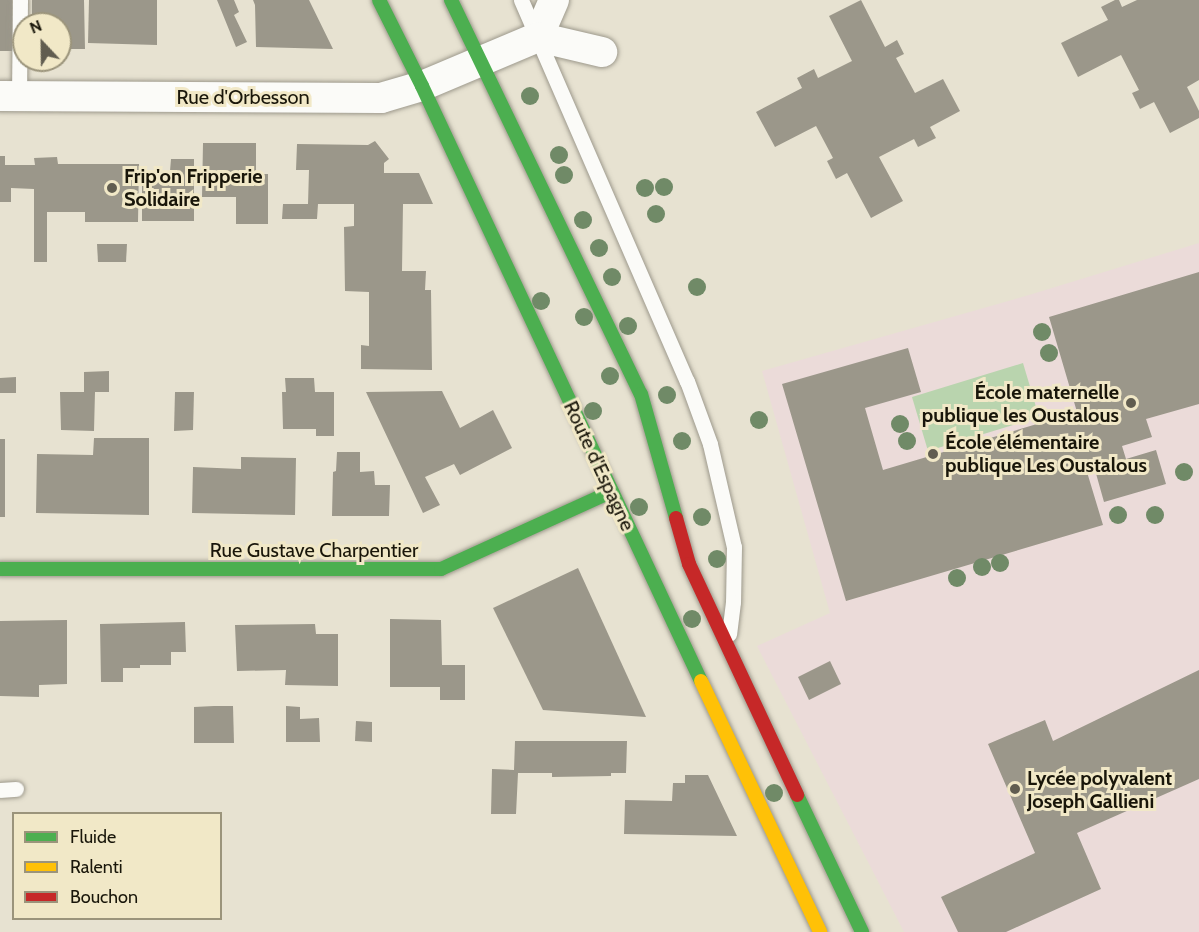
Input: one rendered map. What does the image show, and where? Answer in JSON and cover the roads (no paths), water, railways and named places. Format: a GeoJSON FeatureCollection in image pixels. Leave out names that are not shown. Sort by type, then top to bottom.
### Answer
{"type":"FeatureCollection","features":[{"type":"Feature","properties":{"kind":"main road","name":"Route d'Espagne"},"geometry":{"type":"LineString","coordinates":[[380,0],[820,932]]}},
{"type":"Feature","properties":{"kind":"main road"},"geometry":{"type":"LineString","coordinates":[[451,0],[641,394],[689,564],[862,932]]}},
{"type":"Feature","properties":{"kind":"main road","name":"Rue Gustave Charpentier"},"geometry":{"type":"LineString","coordinates":[[0,569],[441,569],[611,492]]}},
{"type":"Feature","properties":{"kind":"street"},"geometry":{"type":"LineString","coordinates":[[538,37],[554,0]]}},
{"type":"Feature","properties":{"kind":"street"},"geometry":{"type":"LineString","coordinates":[[481,63],[538,37],[602,52]]}},
{"type":"Feature","properties":{"kind":"street","name":"Rue d'Orbesson"},"geometry":{"type":"LineString","coordinates":[[10,96],[381,98],[422,86],[481,63]]}},
{"type":"Feature","properties":{"kind":"lane"},"geometry":{"type":"LineString","coordinates":[[10,96],[20,0]]}},
{"type":"Feature","properties":{"kind":"lane"},"geometry":{"type":"LineString","coordinates":[[520,0],[687,381],[710,444],[734,547],[733,602],[728,646]]}},
{"type":"Feature","properties":{"kind":"place","name":"Frip'on Fripperie Solidaire"},"geometry":{"type":"Point","coordinates":[112,188]}},
{"type":"Feature","properties":{"kind":"place","name":"École maternelle publique les Oustalous"},"geometry":{"type":"Point","coordinates":[1131,403]}},
{"type":"Feature","properties":{"kind":"place","name":"École élémentaire publique Les Oustalous"},"geometry":{"type":"Point","coordinates":[933,454]}},
{"type":"Feature","properties":{"kind":"place","name":"Lycée polyvalent Joseph Gallieni"},"geometry":{"type":"Point","coordinates":[1015,789]}}]}
